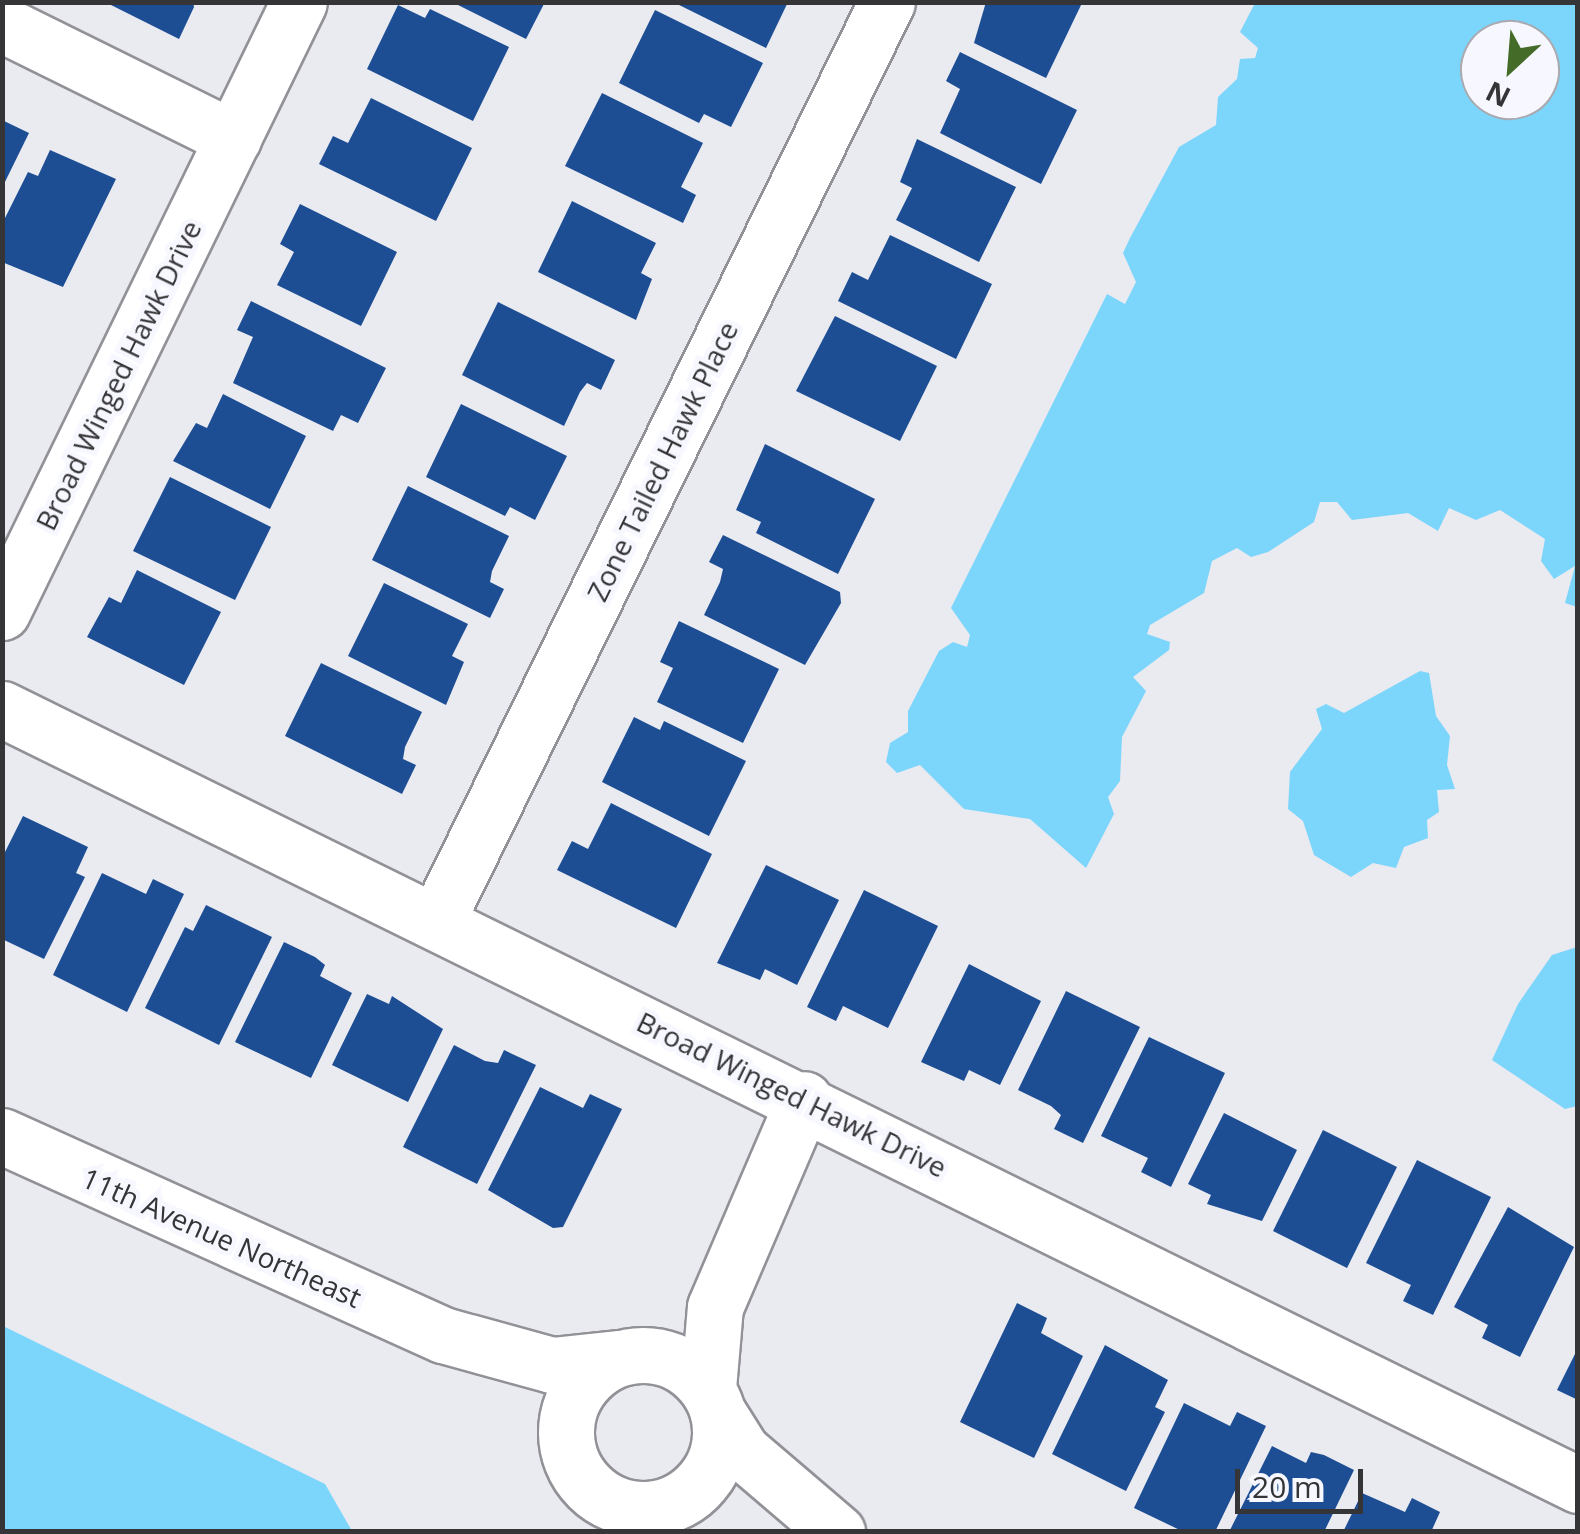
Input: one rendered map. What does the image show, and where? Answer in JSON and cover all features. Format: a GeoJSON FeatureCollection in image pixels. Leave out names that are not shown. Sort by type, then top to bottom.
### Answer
{"type":"FeatureCollection","features":[{"type":"Feature","properties":{"kind":"street","name":"Broad Winged Hawk Drive"},"geometry":{"type":"LineString","coordinates":[[2,612],[299,2]]}},
{"type":"Feature","properties":{"kind":"street","name":"Zone Tailed Hawk Place"},"geometry":{"type":"LineString","coordinates":[[437,920],[887,2]]}},
{"type":"Feature","properties":{"kind":"street"},"geometry":{"type":"LineString","coordinates":[[2,24],[233,138]]}},
{"type":"Feature","properties":{"kind":"street","name":"Broad Winged Hawk Drive"},"geometry":{"type":"LineString","coordinates":[[2,709],[804,1099],[1578,1486]]}},
{"type":"Feature","properties":{"kind":"street"},"geometry":{"type":"LineString","coordinates":[[648,1513],[715,1463],[715,1308],[733,1254],[804,1099]]}},
{"type":"Feature","properties":{"kind":"street","name":"11th Avenue Northeast"},"geometry":{"type":"LineString","coordinates":[[2,1136],[444,1335],[552,1365],[631,1356]]}},
{"type":"Feature","properties":{"kind":"street"},"geometry":{"type":"LineString","coordinates":[[733,1254],[631,1356],[577,1390],[577,1484],[610,1502],[648,1513],[758,1507],[837,1532]]}},
{"type":"Feature","properties":{"kind":"street","name":"11th Avenue Northeast"},"geometry":{"type":"LineString","coordinates":[[444,1335],[533,1402],[577,1484]]}},
{"type":"Feature","properties":{"kind":"street"},"geometry":{"type":"LineString","coordinates":[[631,1356],[680,1364],[713,1401],[742,1451],[837,1532]]}},
{"type":"Feature","properties":{"kind":"water"},"geometry":{"type":"Polygon","coordinates":[[[1255,3],[1577,3],[1577,607],[1565,603],[1575,566],[1554,579],[1541,561],[1545,539],[1500,510],[1476,520],[1449,508],[1438,531],[1408,513],[1352,520],[1337,502],[1320,502],[1314,522],[1268,552],[1251,557],[1237,548],[1212,561],[1204,593],[1150,625],[1147,634],[1170,642],[1169,650],[1133,677],[1146,691],[1122,737],[1120,781],[1108,797],[1114,814],[1086,868],[1030,819],[964,809],[920,765],[897,773],[886,762],[890,743],[908,732],[908,711],[939,651],[953,642],[967,647],[970,635],[951,608],[1107,294],[1125,304],[1136,282],[1123,253],[1130,238],[1179,147],[1216,125],[1218,97],[1237,79],[1240,59],[1255,58],[1258,48],[1240,32],[1255,3]]]}},
{"type":"Feature","properties":{"kind":"water"},"geometry":{"type":"Polygon","coordinates":[[[1420,671],[1429,673],[1436,716],[1450,736],[1447,765],[1455,789],[1437,790],[1439,812],[1427,820],[1428,838],[1404,847],[1396,868],[1373,863],[1351,877],[1314,855],[1303,821],[1288,809],[1290,772],[1322,729],[1316,709],[1326,704],[1344,713],[1420,671]]]}},
{"type":"Feature","properties":{"kind":"water"},"geometry":{"type":"Polygon","coordinates":[[[1577,947],[1577,1106],[1565,1109],[1492,1060],[1518,1004],[1552,955],[1577,947]]]}},
{"type":"Feature","properties":{"kind":"water"},"geometry":{"type":"Polygon","coordinates":[[[3,1326],[325,1484],[352,1531],[3,1531],[3,1326]]]}},
{"type":"Feature","properties":{"kind":"building"},"geometry":{"type":"Polygon","coordinates":[[[105,2],[193,2],[194,7],[179,39],[105,2]]]}},
{"type":"Feature","properties":{"kind":"building"},"geometry":{"type":"Polygon","coordinates":[[[452,2],[545,2],[526,39],[452,2]]]}},
{"type":"Feature","properties":{"kind":"building"},"geometry":{"type":"Polygon","coordinates":[[[673,2],[788,2],[766,48],[673,2]]]}},
{"type":"Feature","properties":{"kind":"building"},"geometry":{"type":"Polygon","coordinates":[[[986,2],[1082,3],[1046,78],[974,43],[986,2]]]}},
{"type":"Feature","properties":{"kind":"building"},"geometry":{"type":"Polygon","coordinates":[[[398,5],[425,18],[430,9],[509,47],[473,121],[367,69],[398,5]]]}},
{"type":"Feature","properties":{"kind":"building"},"geometry":{"type":"Polygon","coordinates":[[[655,10],[763,63],[731,127],[704,114],[699,123],[619,83],[655,10]]]}},
{"type":"Feature","properties":{"kind":"building"},"geometry":{"type":"Polygon","coordinates":[[[960,52],[1077,110],[1041,184],[940,133],[960,89],[946,81],[960,52]]]}},
{"type":"Feature","properties":{"kind":"building"},"geometry":{"type":"Polygon","coordinates":[[[602,93],[703,143],[681,187],[696,195],[683,223],[565,166],[602,93]]]}},
{"type":"Feature","properties":{"kind":"building"},"geometry":{"type":"Polygon","coordinates":[[[371,98],[472,148],[436,221],[319,164],[333,136],[348,143],[371,98]]]}},
{"type":"Feature","properties":{"kind":"building"},"geometry":{"type":"Polygon","coordinates":[[[2,120],[29,133],[2,188],[2,120]]]}},
{"type":"Feature","properties":{"kind":"building"},"geometry":{"type":"Polygon","coordinates":[[[917,139],[1016,187],[979,262],[896,220],[912,188],[900,182],[917,139]]]}},
{"type":"Feature","properties":{"kind":"building"},"geometry":{"type":"Polygon","coordinates":[[[50,150],[116,179],[63,287],[2,262],[2,224],[28,172],[38,176],[50,150]]]}},
{"type":"Feature","properties":{"kind":"building"},"geometry":{"type":"Polygon","coordinates":[[[572,201],[656,243],[641,273],[652,279],[636,320],[538,272],[572,201]]]}},
{"type":"Feature","properties":{"kind":"building"},"geometry":{"type":"Polygon","coordinates":[[[300,204],[397,252],[361,326],[277,285],[294,252],[280,244],[300,204]]]}},
{"type":"Feature","properties":{"kind":"building"},"geometry":{"type":"Polygon","coordinates":[[[890,235],[992,284],[956,359],[838,301],[852,272],[868,280],[890,235]]]}},
{"type":"Feature","properties":{"kind":"building"},"geometry":{"type":"Polygon","coordinates":[[[251,301],[386,368],[358,423],[341,415],[333,431],[233,383],[253,337],[237,330],[251,301]]]}},
{"type":"Feature","properties":{"kind":"building"},"geometry":{"type":"Polygon","coordinates":[[[498,302],[615,360],[601,390],[587,383],[580,392],[564,426],[462,375],[498,302]]]}},
{"type":"Feature","properties":{"kind":"building"},"geometry":{"type":"Polygon","coordinates":[[[835,316],[937,366],[900,441],[796,391],[835,316]]]}},
{"type":"Feature","properties":{"kind":"building"},"geometry":{"type":"Polygon","coordinates":[[[223,394],[306,436],[270,509],[173,461],[196,423],[207,428],[223,394]]]}},
{"type":"Feature","properties":{"kind":"building"},"geometry":{"type":"Polygon","coordinates":[[[461,404],[567,456],[535,520],[510,507],[505,516],[426,477],[461,404]]]}},
{"type":"Feature","properties":{"kind":"building"},"geometry":{"type":"Polygon","coordinates":[[[765,444],[875,499],[838,574],[756,533],[761,522],[736,510],[765,444]]]}},
{"type":"Feature","properties":{"kind":"building"},"geometry":{"type":"Polygon","coordinates":[[[170,477],[271,527],[235,600],[133,551],[170,477]]]}},
{"type":"Feature","properties":{"kind":"building"},"geometry":{"type":"Polygon","coordinates":[[[408,486],[509,536],[492,571],[490,582],[504,589],[490,618],[372,560],[408,486]]]}},
{"type":"Feature","properties":{"kind":"building"},"geometry":{"type":"Polygon","coordinates":[[[723,535],[840,592],[841,603],[805,665],[704,615],[720,582],[723,569],[709,562],[723,535]]]}},
{"type":"Feature","properties":{"kind":"building"},"geometry":{"type":"Polygon","coordinates":[[[137,570],[221,612],[184,685],[87,637],[109,597],[121,603],[137,570]]]}},
{"type":"Feature","properties":{"kind":"building"},"geometry":{"type":"Polygon","coordinates":[[[384,583],[468,624],[452,656],[464,662],[446,705],[348,656],[384,583]]]}},
{"type":"Feature","properties":{"kind":"building"},"geometry":{"type":"Polygon","coordinates":[[[679,621],[779,669],[743,743],[657,702],[673,668],[660,662],[679,621]]]}},
{"type":"Feature","properties":{"kind":"building"},"geometry":{"type":"Polygon","coordinates":[[[321,663],[422,712],[405,747],[403,759],[416,765],[402,794],[285,736],[321,663]]]}},
{"type":"Feature","properties":{"kind":"building"},"geometry":{"type":"Polygon","coordinates":[[[634,717],[660,730],[664,721],[746,761],[709,836],[602,782],[634,717]]]}},
{"type":"Feature","properties":{"kind":"building"},"geometry":{"type":"Polygon","coordinates":[[[611,803],[712,854],[676,928],[557,870],[572,841],[588,849],[611,803]]]}},
{"type":"Feature","properties":{"kind":"building"},"geometry":{"type":"Polygon","coordinates":[[[23,816],[88,847],[76,873],[85,877],[44,959],[2,939],[2,858],[23,816]]]}},
{"type":"Feature","properties":{"kind":"building"},"geometry":{"type":"Polygon","coordinates":[[[766,865],[839,900],[797,985],[765,969],[760,980],[717,963],[766,865]]]}},
{"type":"Feature","properties":{"kind":"building"},"geometry":{"type":"Polygon","coordinates":[[[102,873],[146,894],[153,879],[184,894],[127,1012],[53,975],[102,873]]]}},
{"type":"Feature","properties":{"kind":"building"},"geometry":{"type":"Polygon","coordinates":[[[864,890],[938,926],[888,1028],[843,1006],[836,1021],[807,1007],[864,890]]]}},
{"type":"Feature","properties":{"kind":"building"},"geometry":{"type":"Polygon","coordinates":[[[206,905],[272,937],[219,1045],[145,1008],[185,927],[193,931],[206,905]]]}},
{"type":"Feature","properties":{"kind":"building"},"geometry":{"type":"Polygon","coordinates":[[[284,942],[315,957],[325,965],[320,976],[352,993],[311,1078],[235,1042],[284,942]]]}},
{"type":"Feature","properties":{"kind":"building"},"geometry":{"type":"Polygon","coordinates":[[[969,964],[1041,1001],[1000,1085],[969,1070],[964,1081],[921,1062],[969,964]]]}},
{"type":"Feature","properties":{"kind":"building"},"geometry":{"type":"Polygon","coordinates":[[[1066,991],[1140,1027],[1083,1143],[1054,1129],[1061,1115],[1051,1106],[1018,1090],[1066,991]]]}},
{"type":"Feature","properties":{"kind":"building"},"geometry":{"type":"Polygon","coordinates":[[[367,994],[389,1004],[392,996],[443,1029],[408,1102],[332,1065],[367,994]]]}},
{"type":"Feature","properties":{"kind":"building"},"geometry":{"type":"Polygon","coordinates":[[[1149,1037],[1225,1073],[1171,1187],[1141,1172],[1148,1158],[1101,1136],[1149,1037]]]}},
{"type":"Feature","properties":{"kind":"building"},"geometry":{"type":"Polygon","coordinates":[[[454,1045],[485,1061],[498,1063],[504,1050],[536,1065],[477,1184],[403,1147],[454,1045]]]}},
{"type":"Feature","properties":{"kind":"building"},"geometry":{"type":"Polygon","coordinates":[[[540,1087],[583,1108],[590,1094],[622,1109],[563,1227],[553,1228],[488,1190],[540,1087]]]}},
{"type":"Feature","properties":{"kind":"building"},"geometry":{"type":"Polygon","coordinates":[[[1224,1113],[1297,1150],[1262,1221],[1207,1204],[1211,1195],[1188,1184],[1224,1113]]]}},
{"type":"Feature","properties":{"kind":"building"},"geometry":{"type":"Polygon","coordinates":[[[1323,1130],[1397,1167],[1347,1268],[1273,1231],[1323,1130]]]}},
{"type":"Feature","properties":{"kind":"building"},"geometry":{"type":"Polygon","coordinates":[[[1417,1160],[1491,1197],[1433,1315],[1403,1301],[1411,1285],[1366,1263],[1417,1160]]]}},
{"type":"Feature","properties":{"kind":"building"},"geometry":{"type":"Polygon","coordinates":[[[1508,1207],[1574,1247],[1520,1357],[1482,1338],[1488,1325],[1454,1307],[1508,1207]]]}},
{"type":"Feature","properties":{"kind":"building"},"geometry":{"type":"Polygon","coordinates":[[[1017,1303],[1047,1318],[1041,1333],[1083,1356],[1034,1458],[960,1422],[1017,1303]]]}},
{"type":"Feature","properties":{"kind":"building"},"geometry":{"type":"Polygon","coordinates":[[[1105,1345],[1168,1380],[1155,1407],[1165,1412],[1126,1491],[1052,1454],[1105,1345]]]}},
{"type":"Feature","properties":{"kind":"building"},"geometry":{"type":"Polygon","coordinates":[[[1578,1348],[1578,1400],[1557,1390],[1578,1348]]]}},
{"type":"Feature","properties":{"kind":"building"},"geometry":{"type":"Polygon","coordinates":[[[1184,1403],[1230,1426],[1237,1412],[1266,1426],[1215,1532],[1184,1532],[1134,1508],[1184,1403]]]}},
{"type":"Feature","properties":{"kind":"building"},"geometry":{"type":"Polygon","coordinates":[[[1272,1446],[1306,1463],[1311,1452],[1354,1470],[1324,1532],[1230,1530],[1272,1446]]]}},
{"type":"Feature","properties":{"kind":"building"},"geometry":{"type":"Polygon","coordinates":[[[1362,1493],[1405,1512],[1412,1498],[1440,1512],[1431,1532],[1343,1532],[1362,1493]]]}}]}
